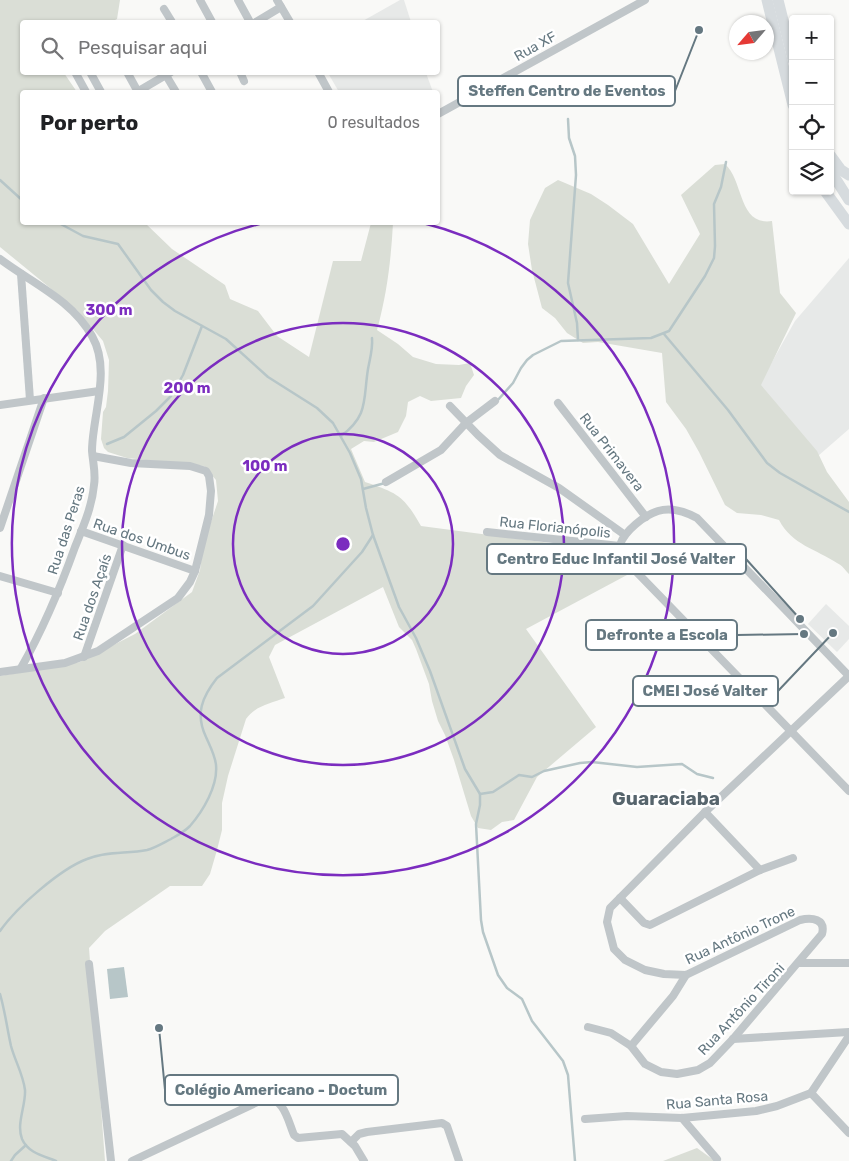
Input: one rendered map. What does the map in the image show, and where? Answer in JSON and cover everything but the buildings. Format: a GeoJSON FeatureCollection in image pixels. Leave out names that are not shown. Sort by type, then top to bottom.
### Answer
{"type":"FeatureCollection","features":[{"type":"Feature","properties":{"kind":"main road"},"geometry":{"type":"LineString","coordinates":[[767,0],[789,89]]}},
{"type":"Feature","properties":{"kind":"main road"},"geometry":{"type":"LineString","coordinates":[[778,0],[789,44]]}},
{"type":"Feature","properties":{"kind":"main road"},"geometry":{"type":"LineString","coordinates":[[834,160],[841,170],[849,176]]}},
{"type":"Feature","properties":{"kind":"main road"},"geometry":{"type":"LineString","coordinates":[[834,176],[849,200]]}},
{"type":"Feature","properties":{"kind":"main road"},"geometry":{"type":"LineString","coordinates":[[828,195],[849,224]]}},
{"type":"Feature","properties":{"kind":"street"},"geometry":{"type":"LineString","coordinates":[[200,0],[211,20]]}},
{"type":"Feature","properties":{"kind":"street"},"geometry":{"type":"LineString","coordinates":[[238,0],[249,20]]}},
{"type":"Feature","properties":{"kind":"street"},"geometry":{"type":"LineString","coordinates":[[624,0],[629,9]]}},
{"type":"Feature","properties":{"kind":"street","name":"Rua XF"},"geometry":{"type":"LineString","coordinates":[[440,113],[645,0]]}},
{"type":"Feature","properties":{"kind":"street"},"geometry":{"type":"LineString","coordinates":[[258,20],[279,3],[289,20]]}},
{"type":"Feature","properties":{"kind":"street"},"geometry":{"type":"LineString","coordinates":[[164,9],[171,20]]}},
{"type":"Feature","properties":{"kind":"street"},"geometry":{"type":"LineString","coordinates":[[77,75],[85,90]]}},
{"type":"Feature","properties":{"kind":"street"},"geometry":{"type":"LineString","coordinates":[[92,75],[100,90]]}},
{"type":"Feature","properties":{"kind":"street"},"geometry":{"type":"LineString","coordinates":[[128,75],[137,90]]}},
{"type":"Feature","properties":{"kind":"street"},"geometry":{"type":"LineString","coordinates":[[141,90],[165,75]]}},
{"type":"Feature","properties":{"kind":"street"},"geometry":{"type":"LineString","coordinates":[[168,75],[175,90]]}},
{"type":"Feature","properties":{"kind":"street"},"geometry":{"type":"LineString","coordinates":[[203,75],[211,90]]}},
{"type":"Feature","properties":{"kind":"street"},"geometry":{"type":"LineString","coordinates":[[241,75],[244,81]]}},
{"type":"Feature","properties":{"kind":"street"},"geometry":{"type":"LineString","coordinates":[[320,75],[328,90]]}},
{"type":"Feature","properties":{"kind":"street","name":"Rua das Peras"},"geometry":{"type":"LineString","coordinates":[[0,258],[63,301],[74,311],[91,334],[100,355],[99,391],[93,441],[94,486],[92,499],[58,593],[41,631],[21,668]]}},
{"type":"Feature","properties":{"kind":"street"},"geometry":{"type":"LineString","coordinates":[[21,274],[30,400]]}},
{"type":"Feature","properties":{"kind":"street"},"geometry":{"type":"LineString","coordinates":[[0,405],[99,391]]}},
{"type":"Feature","properties":{"kind":"street"},"geometry":{"type":"LineString","coordinates":[[0,528],[44,398]]}},
{"type":"Feature","properties":{"kind":"street"},"geometry":{"type":"LineString","coordinates":[[386,482],[441,450],[466,423],[495,401]]}},
{"type":"Feature","properties":{"kind":"street","name":"Rua Primavera"},"geometry":{"type":"LineString","coordinates":[[558,403],[646,517]]}},
{"type":"Feature","properties":{"kind":"street"},"geometry":{"type":"LineString","coordinates":[[450,406],[484,441],[515,464],[559,488],[625,535]]}},
{"type":"Feature","properties":{"kind":"street"},"geometry":{"type":"LineString","coordinates":[[0,672],[21,668],[52,666],[84,657],[116,641],[178,598],[185,590],[195,571],[209,516],[211,491],[209,476],[206,471],[190,466],[131,463],[93,456]]}},
{"type":"Feature","properties":{"kind":"street"},"geometry":{"type":"LineString","coordinates":[[793,858],[760,870],[650,925],[644,923],[620,898],[705,812],[791,731],[849,676],[697,518],[689,514],[667,510],[658,511],[646,517],[625,535],[620,546],[622,557],[791,731],[849,791]]}},
{"type":"Feature","properties":{"kind":"street","name":"Rua dos Umbus"},"geometry":{"type":"LineString","coordinates":[[81,531],[195,571]]}},
{"type":"Feature","properties":{"kind":"street","name":"Rua Florianópolis"},"geometry":{"type":"LineString","coordinates":[[487,532],[620,546]]}},
{"type":"Feature","properties":{"kind":"street","name":"Rua dos Açaís"},"geometry":{"type":"LineString","coordinates":[[84,657],[123,546]]}},
{"type":"Feature","properties":{"kind":"street"},"geometry":{"type":"LineString","coordinates":[[0,576],[58,593]]}},
{"type":"Feature","properties":{"kind":"street"},"geometry":{"type":"LineString","coordinates":[[705,812],[760,870]]}},
{"type":"Feature","properties":{"kind":"street","name":"Rua Antônio Trone"},"geometry":{"type":"LineString","coordinates":[[620,898],[610,908],[607,922],[614,949],[625,960],[645,970],[686,975],[800,920],[810,917],[822,924],[824,928],[822,934]]}},
{"type":"Feature","properties":{"kind":"street","name":"Rua Antônio Tironi"},"geometry":{"type":"LineString","coordinates":[[588,1027],[611,1033],[631,1046],[645,1064],[661,1072],[677,1074],[698,1070],[710,1063],[733,1039],[822,934]]}},
{"type":"Feature","properties":{"kind":"street"},"geometry":{"type":"LineString","coordinates":[[799,963],[849,963]]}},
{"type":"Feature","properties":{"kind":"street"},"geometry":{"type":"LineString","coordinates":[[89,964],[111,1161]]}},
{"type":"Feature","properties":{"kind":"street"},"geometry":{"type":"LineString","coordinates":[[631,1046],[673,996],[686,975]]}},
{"type":"Feature","properties":{"kind":"street"},"geometry":{"type":"LineString","coordinates":[[733,1039],[849,1032]]}},
{"type":"Feature","properties":{"kind":"street"},"geometry":{"type":"LineString","coordinates":[[849,1036],[811,1093],[849,1133]]}},
{"type":"Feature","properties":{"kind":"street","name":"Rua Santa Rosa"},"geometry":{"type":"LineString","coordinates":[[585,1119],[627,1116],[682,1118],[756,1112],[811,1093]]}},
{"type":"Feature","properties":{"kind":"street"},"geometry":{"type":"LineString","coordinates":[[132,1161],[264,1099],[270,1098],[282,1106],[294,1135],[298,1138],[304,1139],[342,1134],[351,1142],[364,1161]]}},
{"type":"Feature","properties":{"kind":"street"},"geometry":{"type":"LineString","coordinates":[[682,1118],[717,1159]]}},
{"type":"Feature","properties":{"kind":"street"},"geometry":{"type":"LineString","coordinates":[[351,1142],[360,1134],[368,1132],[442,1123],[447,1126],[459,1161]]}},
{"type":"Feature","properties":{"kind":"shaded area"},"geometry":{"type":"Polygon","coordinates":[[[0,0],[120,0],[117,19],[115,20],[20,20],[20,75],[65,75],[76,90],[20,90],[20,225],[147,225],[172,249],[225,285],[230,299],[258,311],[277,336],[309,357],[333,261],[361,261],[370,225],[393,225],[388,277],[377,330],[413,357],[436,364],[459,365],[470,363],[474,375],[466,386],[461,398],[431,401],[420,396],[408,402],[406,416],[398,432],[374,442],[364,441],[351,449],[365,482],[385,489],[399,497],[410,508],[421,526],[611,551],[627,575],[526,629],[596,727],[537,777],[514,820],[502,822],[491,830],[478,828],[471,816],[454,760],[438,721],[429,684],[416,649],[412,640],[399,627],[383,587],[275,645],[269,657],[285,698],[259,708],[246,719],[228,776],[222,803],[222,830],[210,874],[202,886],[170,886],[105,931],[89,948],[105,1161],[0,1161],[0,676],[80,662],[135,634],[192,592],[200,570],[203,546],[218,501],[216,480],[204,466],[127,458],[108,452],[104,448],[101,439],[103,412],[106,407],[108,391],[109,360],[103,341],[77,310],[0,247],[0,0]]]}},
{"type":"Feature","properties":{"kind":"shaded area"},"geometry":{"type":"Polygon","coordinates":[[[400,0],[404,0],[410,20],[365,20],[400,0]]]}},
{"type":"Feature","properties":{"kind":"shaded area"},"geometry":{"type":"Polygon","coordinates":[[[329,75],[427,75],[432,90],[338,90],[329,75]]]}},
{"type":"Feature","properties":{"kind":"shaded area"},"geometry":{"type":"Polygon","coordinates":[[[725,164],[736,181],[747,210],[753,217],[761,221],[772,221],[780,293],[796,313],[761,385],[817,451],[827,472],[849,502],[849,574],[839,564],[798,541],[784,528],[779,520],[761,515],[737,513],[725,505],[686,429],[666,402],[662,353],[598,342],[583,343],[567,333],[555,318],[542,308],[532,270],[528,244],[530,220],[545,188],[558,180],[591,194],[633,224],[669,284],[700,234],[681,195],[715,165],[725,164]]]}},
{"type":"Feature","properties":{"kind":"shaded area"},"geometry":{"type":"Polygon","coordinates":[[[849,258],[849,429],[818,456],[759,385],[795,321],[849,258]]]}},
{"type":"Feature","properties":{"kind":"shaded area"},"geometry":{"type":"Polygon","coordinates":[[[826,604],[849,626],[849,639],[837,652],[808,624],[826,604]]]}},
{"type":"Feature","properties":{"kind":"shaded area"},"geometry":{"type":"Polygon","coordinates":[[[124,967],[128,997],[110,999],[107,969],[124,967]]]}},
{"type":"Feature","properties":{"kind":"shaded area"},"geometry":{"type":"Polygon","coordinates":[[[697,1148],[715,1161],[663,1161],[697,1148]]]}},
{"type":"Feature","properties":{"kind":"waterway"},"geometry":{"type":"LineString","coordinates":[[568,119],[569,138],[575,156],[576,175],[568,283],[577,323],[578,340]]}},
{"type":"Feature","properties":{"kind":"waterway"},"geometry":{"type":"LineString","coordinates":[[497,401],[513,383],[527,360],[561,341],[651,338],[669,331],[705,276],[714,258],[714,204],[721,187],[726,162]]}},
{"type":"Feature","properties":{"kind":"waterway"},"geometry":{"type":"LineString","coordinates":[[0,180],[20,198]]}},
{"type":"Feature","properties":{"kind":"waterway"},"geometry":{"type":"LineString","coordinates":[[63,225],[83,236],[118,244],[151,290],[163,302],[175,311],[226,339],[268,377],[317,408],[333,423],[350,453],[361,479],[373,535],[399,607],[416,638],[430,671],[465,769],[480,794],[476,824],[483,932],[498,975],[507,988],[522,999],[532,1021],[563,1061],[568,1075],[575,1161]]}},
{"type":"Feature","properties":{"kind":"waterway"},"geometry":{"type":"LineString","coordinates":[[107,444],[124,437],[171,396],[183,375],[202,326]]}},
{"type":"Feature","properties":{"kind":"waterway"},"geometry":{"type":"LineString","coordinates":[[664,334],[728,410],[767,463],[780,473],[849,512]]}},
{"type":"Feature","properties":{"kind":"waterway"},"geometry":{"type":"LineString","coordinates":[[341,436],[361,414],[372,350],[372,338]]}},
{"type":"Feature","properties":{"kind":"waterway"},"geometry":{"type":"LineString","coordinates":[[363,489],[385,483]]}},
{"type":"Feature","properties":{"kind":"waterway"},"geometry":{"type":"LineString","coordinates":[[0,931],[39,890],[76,864],[94,856],[150,849],[183,832],[190,826],[209,798],[215,781],[215,758],[201,721],[202,706],[207,692],[217,678],[313,606],[362,552],[373,535]]}},
{"type":"Feature","properties":{"kind":"waterway"},"geometry":{"type":"LineString","coordinates":[[480,794],[493,792],[519,775],[532,777],[544,771],[592,762],[637,767],[682,764],[697,774],[713,778]]}},
{"type":"Feature","properties":{"kind":"waterway"},"geometry":{"type":"LineString","coordinates":[[0,994],[11,1046],[23,1078],[25,1090],[20,1127],[22,1139],[32,1151],[56,1161]]}},
{"type":"Feature","properties":{"kind":"waterway"},"geometry":{"type":"LineString","coordinates":[[11,1161],[26,1145]]}},
{"type":"Feature","properties":{"kind":"place","name":"Steffen Centro de Eventos"},"geometry":{"type":"Point","coordinates":[699,30]}},
{"type":"Feature","properties":{"kind":"place","name":"Centro Educ Infantil José Valter"},"geometry":{"type":"Point","coordinates":[800,619]}},
{"type":"Feature","properties":{"kind":"place","name":"CMEI José Valter"},"geometry":{"type":"Point","coordinates":[833,633]}},
{"type":"Feature","properties":{"kind":"place","name":"Defronte a Escola"},"geometry":{"type":"Point","coordinates":[804,634]}},
{"type":"Feature","properties":{"kind":"place","name":"Colégio Americano - Doctum"},"geometry":{"type":"Point","coordinates":[159,1028]}},
{"type":"Feature","properties":{"kind":"district","name":"Guaraciaba"},"geometry":{"type":"Point","coordinates":[666,798]}}]}
